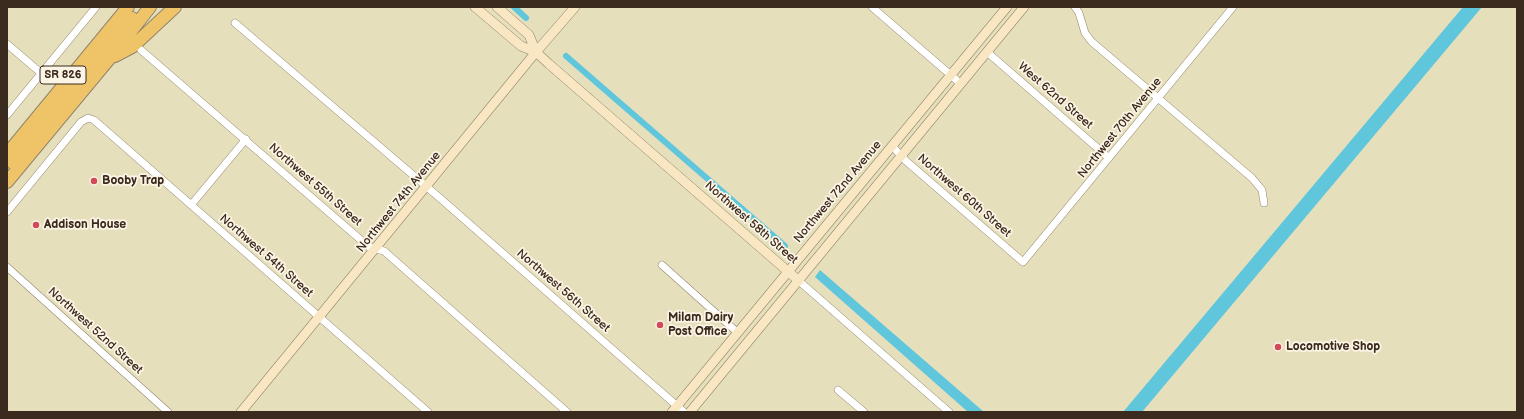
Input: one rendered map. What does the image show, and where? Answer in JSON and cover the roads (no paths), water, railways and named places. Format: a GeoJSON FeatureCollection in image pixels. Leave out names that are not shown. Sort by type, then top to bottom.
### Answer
{"type":"FeatureCollection","features":[{"type":"Feature","properties":{"kind":"highway","name":"SR 826"},"geometry":{"type":"LineString","coordinates":[[7,142],[118,7]]}},
{"type":"Feature","properties":{"kind":"highway"},"geometry":{"type":"LineString","coordinates":[[7,154],[128,7]]}},
{"type":"Feature","properties":{"kind":"highway"},"geometry":{"type":"LineString","coordinates":[[7,170],[141,7]]}},
{"type":"Feature","properties":{"kind":"highway","name":"SR 826"},"geometry":{"type":"LineString","coordinates":[[7,182],[110,58],[150,7]]}},
{"type":"Feature","properties":{"kind":"highway"},"geometry":{"type":"LineString","coordinates":[[110,58],[132,47],[175,7]]}},
{"type":"Feature","properties":{"kind":"main road","name":"Northwest 58th Street"},"geometry":{"type":"LineString","coordinates":[[475,7],[521,46],[536,52],[799,281]]}},
{"type":"Feature","properties":{"kind":"main road","name":"Northwest 58th Street"},"geometry":{"type":"LineString","coordinates":[[497,7],[529,35],[536,52]]}},
{"type":"Feature","properties":{"kind":"main road","name":"Northwest 74th Avenue"},"geometry":{"type":"LineString","coordinates":[[242,412],[536,52],[575,7]]}},
{"type":"Feature","properties":{"kind":"main road","name":"Northwest 72nd Avenue"},"geometry":{"type":"LineString","coordinates":[[678,410],[738,332],[1007,7]]}},
{"type":"Feature","properties":{"kind":"main road"},"geometry":{"type":"LineString","coordinates":[[690,412],[1024,7]]}},
{"type":"Feature","properties":{"kind":"street"},"geometry":{"type":"LineString","coordinates":[[7,115],[95,7]]}},
{"type":"Feature","properties":{"kind":"street"},"geometry":{"type":"LineString","coordinates":[[872,7],[961,84]]}},
{"type":"Feature","properties":{"kind":"street"},"geometry":{"type":"LineString","coordinates":[[1075,7],[1079,13],[1085,33],[1092,42],[1256,182],[1262,190],[1264,203]]}},
{"type":"Feature","properties":{"kind":"street","name":"Northwest 70th Avenue"},"geometry":{"type":"LineString","coordinates":[[1023,262],[1233,7]]}},
{"type":"Feature","properties":{"kind":"street","name":"Northwest 56th Street"},"geometry":{"type":"LineString","coordinates":[[235,23],[426,187],[678,410]]}},
{"type":"Feature","properties":{"kind":"street"},"geometry":{"type":"LineString","coordinates":[[7,44],[41,73]]}},
{"type":"Feature","properties":{"kind":"street","name":"Northwest 55th Street"},"geometry":{"type":"LineString","coordinates":[[142,50],[369,247],[384,251],[567,412]]}},
{"type":"Feature","properties":{"kind":"street","name":"West 62nd Street"},"geometry":{"type":"LineString","coordinates":[[987,52],[1109,158]]}},
{"type":"Feature","properties":{"kind":"street","name":"Northwest 54th Street"},"geometry":{"type":"LineString","coordinates":[[7,212],[81,122],[88,118],[94,120],[428,412]]}},
{"type":"Feature","properties":{"kind":"street"},"geometry":{"type":"LineString","coordinates":[[191,205],[246,139]]}},
{"type":"Feature","properties":{"kind":"street","name":"Northwest 60th Street"},"geometry":{"type":"LineString","coordinates":[[892,146],[901,156],[1023,262]]}},
{"type":"Feature","properties":{"kind":"street"},"geometry":{"type":"LineString","coordinates":[[662,265],[738,332]]}},
{"type":"Feature","properties":{"kind":"street","name":"Northwest 52nd Street"},"geometry":{"type":"LineString","coordinates":[[7,267],[168,412]]}},
{"type":"Feature","properties":{"kind":"street","name":"Northwest 58th Street"},"geometry":{"type":"LineString","coordinates":[[799,281],[949,412]]}},
{"type":"Feature","properties":{"kind":"street"},"geometry":{"type":"LineString","coordinates":[[838,390],[864,412]]}},
{"type":"Feature","properties":{"kind":"water"},"geometry":{"type":"Polygon","coordinates":[[[1463,7],[1482,7],[1142,412],[1123,412],[1463,7]]]}},
{"type":"Feature","properties":{"kind":"water"},"geometry":{"type":"Polygon","coordinates":[[[820,270],[984,412],[968,412],[815,277],[820,270]]]}},
{"type":"Feature","properties":{"kind":"waterway"},"geometry":{"type":"LineString","coordinates":[[514,7],[526,18]]}},
{"type":"Feature","properties":{"kind":"waterway"},"geometry":{"type":"LineString","coordinates":[[566,56],[785,246]]}},
{"type":"Feature","properties":{"kind":"place","name":"Booby Trap"},"geometry":{"type":"Point","coordinates":[94,181]}},
{"type":"Feature","properties":{"kind":"place","name":"Addison House"},"geometry":{"type":"Point","coordinates":[36,225]}},
{"type":"Feature","properties":{"kind":"place","name":"Milam Dairy Post Office"},"geometry":{"type":"Point","coordinates":[660,325]}},
{"type":"Feature","properties":{"kind":"place","name":"Locomotive Shop"},"geometry":{"type":"Point","coordinates":[1278,347]}}]}
